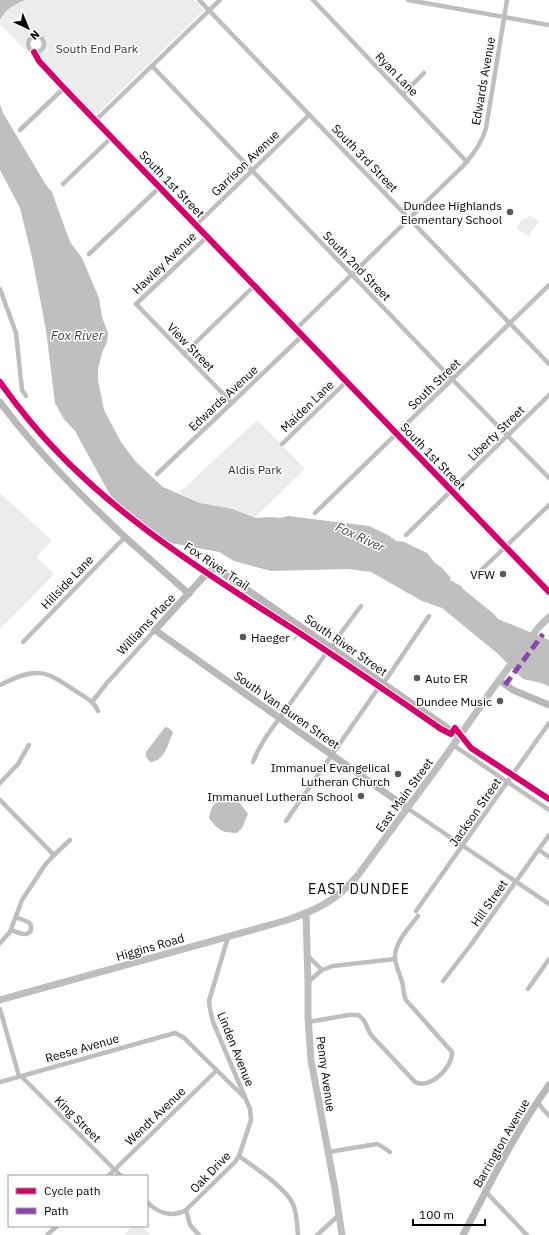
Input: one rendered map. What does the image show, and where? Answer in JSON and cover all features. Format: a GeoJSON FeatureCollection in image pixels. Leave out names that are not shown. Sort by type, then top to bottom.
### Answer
{"type":"FeatureCollection","features":[{"type":"Feature","properties":{"kind":"main road","name":"East Main Street"},"geometry":{"type":"LineString","coordinates":[[306,914],[331,900],[355,879],[499,680],[538,628],[549,617]]}},
{"type":"Feature","properties":{"kind":"main road","name":"Higgins Road"},"geometry":{"type":"LineString","coordinates":[[0,1000],[306,914]]}},
{"type":"Feature","properties":{"kind":"main road","name":"Penny Avenue"},"geometry":{"type":"LineString","coordinates":[[306,914],[308,956],[308,1022],[312,1066],[342,1235]]}},
{"type":"Feature","properties":{"kind":"street","name":"South 3rd Street"},"geometry":{"type":"LineString","coordinates":[[199,0],[549,364]]}},
{"type":"Feature","properties":{"kind":"street"},"geometry":{"type":"LineString","coordinates":[[96,120],[220,0]]}},
{"type":"Feature","properties":{"kind":"street"},"geometry":{"type":"LineString","coordinates":[[408,0],[549,25]]}},
{"type":"Feature","properties":{"kind":"street","name":"Edwards Avenue"},"geometry":{"type":"LineString","coordinates":[[296,329],[467,162],[476,150],[485,131],[508,0]]}},
{"type":"Feature","properties":{"kind":"street","name":"Ryan Lane"},"geometry":{"type":"LineString","coordinates":[[316,1],[467,162]]}},
{"type":"Feature","properties":{"kind":"street","name":"South 1st Street"},"geometry":{"type":"LineString","coordinates":[[34,52],[39,61],[64,88],[549,592]]}},
{"type":"Feature","properties":{"kind":"street","name":"South 2nd Street"},"geometry":{"type":"LineString","coordinates":[[152,66],[549,478]]}},
{"type":"Feature","properties":{"kind":"street"},"geometry":{"type":"LineString","coordinates":[[403,94],[424,73]]}},
{"type":"Feature","properties":{"kind":"street"},"geometry":{"type":"LineString","coordinates":[[20,130],[64,88]]}},
{"type":"Feature","properties":{"kind":"street","name":"Garrison Avenue"},"geometry":{"type":"LineString","coordinates":[[196,225],[309,115]]}},
{"type":"Feature","properties":{"kind":"street"},"geometry":{"type":"LineString","coordinates":[[63,184],[112,137]]}},
{"type":"Feature","properties":{"kind":"street"},"geometry":{"type":"LineString","coordinates":[[89,254],[160,187]]}},
{"type":"Feature","properties":{"kind":"street","name":"Hawley Avenue"},"geometry":{"type":"LineString","coordinates":[[136,304],[207,236]]}},
{"type":"Feature","properties":{"kind":"street","name":"South Street"},"geometry":{"type":"LineString","coordinates":[[315,513],[549,285]]}},
{"type":"Feature","properties":{"kind":"street"},"geometry":{"type":"LineString","coordinates":[[184,354],[254,286]]}},
{"type":"Feature","properties":{"kind":"street"},"geometry":{"type":"LineString","coordinates":[[0,289],[16,333],[22,390],[26,396]]}},
{"type":"Feature","properties":{"kind":"street","name":"View Street"},"geometry":{"type":"LineString","coordinates":[[136,304],[232,403]]}},
{"type":"Feature","properties":{"kind":"street","name":"Edwards Avenue"},"geometry":{"type":"LineString","coordinates":[[157,474],[302,336]]}},
{"type":"Feature","properties":{"kind":"street","name":"Maiden Lane"},"geometry":{"type":"LineString","coordinates":[[282,444],[346,382]]}},
{"type":"Feature","properties":{"kind":"street","name":"Liberty Street"},"geometry":{"type":"LineString","coordinates":[[406,535],[549,395]]}},
{"type":"Feature","properties":{"kind":"street"},"geometry":{"type":"LineString","coordinates":[[0,402],[16,423],[60,473],[125,537],[189,594]]}},
{"type":"Feature","properties":{"kind":"street"},"geometry":{"type":"LineString","coordinates":[[475,576],[549,505]]}},
{"type":"Feature","properties":{"kind":"street","name":"Hillside Lane"},"geometry":{"type":"LineString","coordinates":[[23,642],[125,537]]}},
{"type":"Feature","properties":{"kind":"street","name":"Williams Place"},"geometry":{"type":"LineString","coordinates":[[92,702],[106,684],[210,570],[216,568],[221,570]]}},
{"type":"Feature","properties":{"kind":"street","name":"South River Street"},"geometry":{"type":"LineString","coordinates":[[221,570],[459,736]]}},
{"type":"Feature","properties":{"kind":"street"},"geometry":{"type":"LineString","coordinates":[[253,762],[263,741],[361,606]]}},
{"type":"Feature","properties":{"kind":"street"},"geometry":{"type":"LineString","coordinates":[[286,821],[429,616]]}},
{"type":"Feature","properties":{"kind":"street","name":"South Van Buren Street"},"geometry":{"type":"LineString","coordinates":[[155,630],[407,808]]}},
{"type":"Feature","properties":{"kind":"street"},"geometry":{"type":"LineString","coordinates":[[1,685],[26,674],[44,673],[57,678],[92,702],[98,711]]}},
{"type":"Feature","properties":{"kind":"street"},"geometry":{"type":"LineString","coordinates":[[499,680],[513,690],[549,705]]}},
{"type":"Feature","properties":{"kind":"street","name":"Jackson Street"},"geometry":{"type":"LineString","coordinates":[[395,959],[396,950],[399,943],[417,914],[549,723]]}},
{"type":"Feature","properties":{"kind":"street"},"geometry":{"type":"LineString","coordinates":[[0,783],[18,764],[29,745]]}},
{"type":"Feature","properties":{"kind":"street"},"geometry":{"type":"LineString","coordinates":[[453,745],[549,810]]}},
{"type":"Feature","properties":{"kind":"street"},"geometry":{"type":"LineString","coordinates":[[0,800],[54,855]]}},
{"type":"Feature","properties":{"kind":"street"},"geometry":{"type":"LineString","coordinates":[[407,808],[549,904]]}},
{"type":"Feature","properties":{"kind":"street","name":"Hill Street"},"geometry":{"type":"LineString","coordinates":[[443,981],[470,946],[549,835]]}},
{"type":"Feature","properties":{"kind":"street"},"geometry":{"type":"LineString","coordinates":[[0,943],[11,930],[24,898],[45,865],[70,840]]}},
{"type":"Feature","properties":{"kind":"street"},"geometry":{"type":"LineString","coordinates":[[539,850],[549,857]]}},
{"type":"Feature","properties":{"kind":"street"},"geometry":{"type":"LineString","coordinates":[[11,930],[27,934],[31,930],[31,925],[29,922],[16,917]]}},
{"type":"Feature","properties":{"kind":"street","name":"Linden Avenue"},"geometry":{"type":"LineString","coordinates":[[228,937],[210,996],[210,1009],[212,1019],[246,1099]]}},
{"type":"Feature","properties":{"kind":"street"},"geometry":{"type":"LineString","coordinates":[[308,956],[322,970]]}},
{"type":"Feature","properties":{"kind":"street"},"geometry":{"type":"LineString","coordinates":[[308,982],[322,970],[344,964],[395,959],[402,982],[404,997],[452,1052],[452,1056],[439,1077],[426,1084],[419,1084],[415,1082],[372,1036],[368,1031],[365,1021],[358,1015],[349,1015],[308,1022]]}},
{"type":"Feature","properties":{"kind":"street"},"geometry":{"type":"LineString","coordinates":[[528,989],[549,959]]}},
{"type":"Feature","properties":{"kind":"street","name":"King Street"},"geometry":{"type":"LineString","coordinates":[[0,1009],[20,1076],[120,1175]]}},
{"type":"Feature","properties":{"kind":"street","name":"Reese Avenue"},"geometry":{"type":"LineString","coordinates":[[0,1082],[175,1032],[180,1034],[216,1071]]}},
{"type":"Feature","properties":{"kind":"street"},"geometry":{"type":"LineString","coordinates":[[216,1071],[246,1099]]}},
{"type":"Feature","properties":{"kind":"street","name":"Wendt Avenue"},"geometry":{"type":"LineString","coordinates":[[109,1175],[216,1071]]}},
{"type":"Feature","properties":{"kind":"street","name":"Barrington Avenue"},"geometry":{"type":"LineString","coordinates":[[463,1235],[537,1102],[549,1085]]}},
{"type":"Feature","properties":{"kind":"street","name":"Oak Drive"},"geometry":{"type":"LineString","coordinates":[[186,1210],[235,1162],[239,1156],[251,1119],[251,1111],[246,1099]]}},
{"type":"Feature","properties":{"kind":"street"},"geometry":{"type":"LineString","coordinates":[[537,1102],[549,1116]]}},
{"type":"Feature","properties":{"kind":"street"},"geometry":{"type":"LineString","coordinates":[[328,1152],[377,1144],[390,1152]]}},
{"type":"Feature","properties":{"kind":"street"},"geometry":{"type":"LineString","coordinates":[[239,1156],[279,1187],[289,1197],[295,1209],[298,1235]]}},
{"type":"Feature","properties":{"kind":"street"},"geometry":{"type":"LineString","coordinates":[[486,1192],[527,1235]]}},
{"type":"Feature","properties":{"kind":"street"},"geometry":{"type":"LineString","coordinates":[[148,1203],[156,1210],[165,1214],[177,1213],[186,1210],[190,1225],[199,1235]]}},
{"type":"Feature","properties":{"kind":"street"},"geometry":{"type":"LineString","coordinates":[[317,1235],[339,1215]]}},
{"type":"Feature","properties":{"kind":"street"},"geometry":{"type":"LineString","coordinates":[[47,1235],[56,1227]]}},
{"type":"Feature","properties":{"kind":"green space","name":"South End Park"},"geometry":{"type":"Polygon","coordinates":[[[25,0],[194,0],[203,11],[98,113],[94,113],[40,57],[39,55],[46,47],[46,42],[43,37],[36,34],[29,36],[25,42],[26,51],[0,24],[2,15],[5,12],[25,0]]]}},
{"type":"Feature","properties":{"kind":"green space"},"geometry":{"type":"Polygon","coordinates":[[[529,215],[539,221],[529,236],[516,228],[522,219],[527,218],[529,215]]]}},
{"type":"Feature","properties":{"kind":"green space","name":"Aldis Park"},"geometry":{"type":"Polygon","coordinates":[[[257,420],[305,469],[255,517],[234,509],[201,503],[179,493],[257,420]]]}},
{"type":"Feature","properties":{"kind":"green space"},"geometry":{"type":"Polygon","coordinates":[[[0,493],[52,541],[36,557],[54,574],[0,629],[0,493]]]}},
{"type":"Feature","properties":{"kind":"green space"},"geometry":{"type":"Polygon","coordinates":[[[132,1227],[143,1227],[151,1235],[124,1235],[132,1227]]]}},
{"type":"Feature","properties":{"kind":"water"},"geometry":{"type":"Polygon","coordinates":[[[0,0],[25,0],[7,10],[0,20],[0,0]]]}},
{"type":"Feature","properties":{"kind":"water","name":"Fox River"},"geometry":{"type":"Polygon","coordinates":[[[0,104],[3,113],[46,185],[52,192],[70,242],[82,258],[99,298],[102,317],[108,333],[107,342],[102,353],[98,369],[98,380],[104,410],[121,442],[136,462],[163,487],[200,503],[233,509],[256,518],[281,518],[288,516],[369,526],[388,535],[396,541],[404,542],[427,553],[451,578],[450,580],[461,586],[498,619],[549,640],[549,687],[545,684],[523,679],[497,653],[442,608],[422,601],[371,572],[348,569],[271,571],[234,561],[219,552],[170,543],[119,505],[109,493],[75,431],[64,419],[55,403],[46,330],[32,257],[20,208],[0,170],[0,104]]]}},
{"type":"Feature","properties":{"kind":"water"},"geometry":{"type":"Polygon","coordinates":[[[165,727],[170,729],[173,733],[163,755],[159,759],[150,762],[146,757],[146,752],[165,727]]]}},
{"type":"Feature","properties":{"kind":"water"},"geometry":{"type":"Polygon","coordinates":[[[225,798],[240,803],[248,814],[242,828],[237,833],[221,830],[209,818],[213,805],[225,798]]]}},
{"type":"Feature","properties":{"kind":"waterway"},"geometry":{"type":"LineString","coordinates":[[237,590],[299,632],[294,640]]}},
{"type":"Feature","properties":{"kind":"marked path"},"geometry":{"type":"LineString","coordinates":[[505,685],[543,634]]}},
{"type":"Feature","properties":{"kind":"cycle path"},"geometry":{"type":"LineString","coordinates":[[34,52],[39,61],[64,88],[549,592]]}},
{"type":"Feature","properties":{"kind":"cycle path","name":"Fox River Trail"},"geometry":{"type":"LineString","coordinates":[[0,382],[10,397],[58,452],[89,483],[156,538],[441,729],[451,734],[455,728],[471,748],[549,799]]}},
{"type":"Feature","properties":{"kind":"place","name":"Dundee Highlands Elementary School"},"geometry":{"type":"Point","coordinates":[510,212]}},
{"type":"Feature","properties":{"kind":"place","name":"VFW"},"geometry":{"type":"Point","coordinates":[503,574]}},
{"type":"Feature","properties":{"kind":"place","name":"Haeger"},"geometry":{"type":"Point","coordinates":[243,637]}},
{"type":"Feature","properties":{"kind":"place","name":"Auto ER"},"geometry":{"type":"Point","coordinates":[417,678]}},
{"type":"Feature","properties":{"kind":"place","name":"Dundee Music"},"geometry":{"type":"Point","coordinates":[500,701]}},
{"type":"Feature","properties":{"kind":"place","name":"Immanuel Evangelical Lutheran Church"},"geometry":{"type":"Point","coordinates":[398,774]}},
{"type":"Feature","properties":{"kind":"place","name":"Immanuel Lutheran School"},"geometry":{"type":"Point","coordinates":[361,796]}},
{"type":"Feature","properties":{"kind":"district","name":"EAST DUNDEE"},"geometry":{"type":"Point","coordinates":[359,889]}}]}
